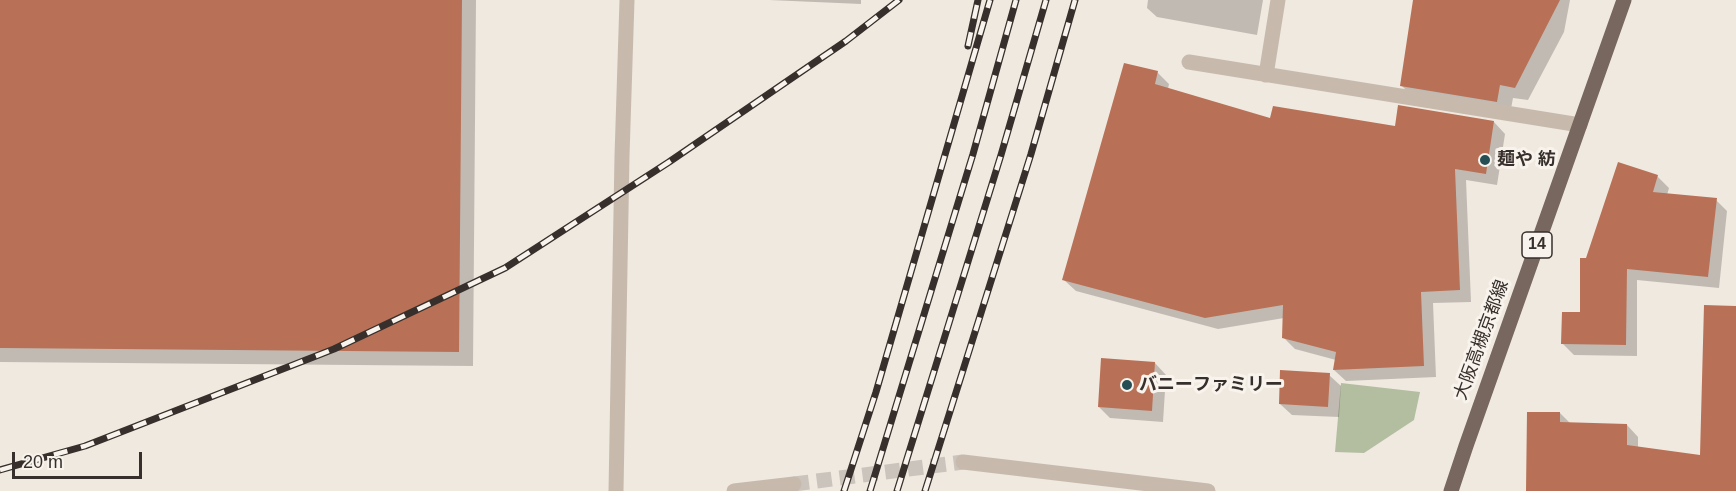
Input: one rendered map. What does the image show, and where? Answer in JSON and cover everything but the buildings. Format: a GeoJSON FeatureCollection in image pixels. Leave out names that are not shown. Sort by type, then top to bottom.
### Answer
{"type":"FeatureCollection","features":[{"type":"Feature","properties":{"kind":"main road","name":"大阪高槻京都線"},"geometry":{"type":"LineString","coordinates":[[1451,491],[1624,0]]}},
{"type":"Feature","properties":{"kind":"street"},"geometry":{"type":"LineString","coordinates":[[616,491],[627,0]]}},
{"type":"Feature","properties":{"kind":"street"},"geometry":{"type":"LineString","coordinates":[[1266,75],[1278,0]]}},
{"type":"Feature","properties":{"kind":"street"},"geometry":{"type":"LineString","coordinates":[[1189,62],[1580,124]]}},
{"type":"Feature","properties":{"kind":"street"},"geometry":{"type":"LineString","coordinates":[[963,462],[1208,491]]}},
{"type":"Feature","properties":{"kind":"street"},"geometry":{"type":"LineString","coordinates":[[734,491],[794,484]]}},
{"type":"Feature","properties":{"kind":"green space"},"geometry":{"type":"Polygon","coordinates":[[[1341,383],[1420,392],[1414,420],[1364,453],[1335,452],[1341,383]]]}},
{"type":"Feature","properties":{"kind":"tunnel"},"geometry":{"type":"LineString","coordinates":[[794,484],[963,462]]}},
{"type":"Feature","properties":{"kind":"railway"},"geometry":{"type":"LineString","coordinates":[[0,470],[85,446],[334,349],[505,268],[669,162],[846,41],[899,0]]}},
{"type":"Feature","properties":{"kind":"railway"},"geometry":{"type":"LineString","coordinates":[[968,46],[978,0]]}},
{"type":"Feature","properties":{"kind":"railway"},"geometry":{"type":"LineString","coordinates":[[844,491],[876,392],[990,0]]}},
{"type":"Feature","properties":{"kind":"railway"},"geometry":{"type":"LineString","coordinates":[[870,491],[973,154],[1016,0]]}},
{"type":"Feature","properties":{"kind":"railway"},"geometry":{"type":"LineString","coordinates":[[897,491],[1001,155],[1046,0]]}},
{"type":"Feature","properties":{"kind":"railway"},"geometry":{"type":"LineString","coordinates":[[925,491],[1031,154],[1075,0]]}},
{"type":"Feature","properties":{"kind":"place","name":"麺や 紡"},"geometry":{"type":"Point","coordinates":[1485,160]}},
{"type":"Feature","properties":{"kind":"place","name":"バニーファミリー"},"geometry":{"type":"Point","coordinates":[1127,385]}}]}
